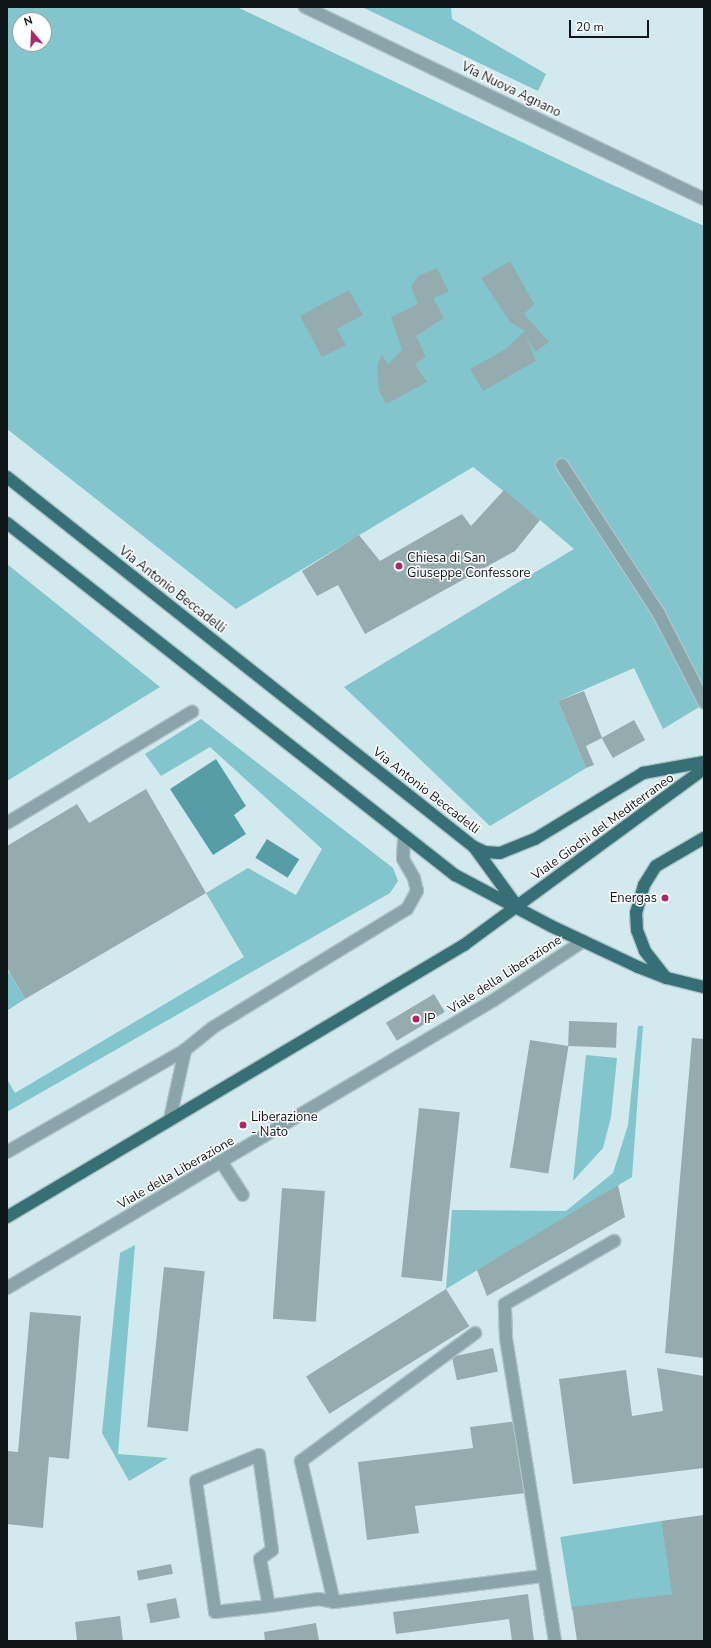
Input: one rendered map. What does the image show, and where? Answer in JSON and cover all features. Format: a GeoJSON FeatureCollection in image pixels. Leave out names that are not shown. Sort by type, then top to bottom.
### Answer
{"type":"FeatureCollection","features":[{"type":"Feature","properties":{"kind":"main road","name":"Via Antonio Beccadelli"},"geometry":{"type":"LineString","coordinates":[[7,477],[474,847],[518,907]]}},
{"type":"Feature","properties":{"kind":"main road"},"geometry":{"type":"LineString","coordinates":[[7,523],[404,837],[455,875],[583,941],[667,978],[704,986]]}},
{"type":"Feature","properties":{"kind":"main road"},"geometry":{"type":"LineString","coordinates":[[474,847],[485,852],[500,852],[535,839],[643,773],[704,762]]}},
{"type":"Feature","properties":{"kind":"main road","name":"Viale Giochi del Mediterraneo"},"geometry":{"type":"LineString","coordinates":[[170,1119],[464,945],[518,907],[704,769]]}},
{"type":"Feature","properties":{"kind":"main road"},"geometry":{"type":"LineString","coordinates":[[667,978],[645,951],[637,930],[636,913],[644,885],[656,866],[704,838]]}},
{"type":"Feature","properties":{"kind":"main road"},"geometry":{"type":"LineString","coordinates":[[7,1217],[170,1119]]}},
{"type":"Feature","properties":{"kind":"street","name":"Via Nuova Agnano"},"geometry":{"type":"LineString","coordinates":[[305,7],[704,199]]}},
{"type":"Feature","properties":{"kind":"street"},"geometry":{"type":"LineString","coordinates":[[562,465],[659,614],[704,702]]}},
{"type":"Feature","properties":{"kind":"street"},"geometry":{"type":"LineString","coordinates":[[7,824],[192,712]]}},
{"type":"Feature","properties":{"kind":"street"},"geometry":{"type":"LineString","coordinates":[[7,1152],[185,1050],[212,1028],[407,909],[417,891],[414,878],[403,859],[404,837]]}},
{"type":"Feature","properties":{"kind":"street","name":"Viale della Liberazione"},"geometry":{"type":"LineString","coordinates":[[7,1288],[222,1163],[494,1000],[583,941]]}},
{"type":"Feature","properties":{"kind":"street"},"geometry":{"type":"LineString","coordinates":[[170,1119],[185,1050]]}},
{"type":"Feature","properties":{"kind":"street"},"geometry":{"type":"LineString","coordinates":[[222,1163],[243,1195]]}},
{"type":"Feature","properties":{"kind":"street"},"geometry":{"type":"LineString","coordinates":[[555,1641],[506,1338],[505,1304],[614,1241]]}},
{"type":"Feature","properties":{"kind":"street"},"geometry":{"type":"LineString","coordinates":[[334,1602],[301,1461],[475,1333]]}},
{"type":"Feature","properties":{"kind":"street"},"geometry":{"type":"LineString","coordinates":[[269,1606],[260,1559],[272,1550],[259,1454],[196,1481],[214,1612],[269,1606],[319,1599],[334,1602],[544,1576]]}},
{"type":"Feature","properties":{"kind":"shaded area"},"geometry":{"type":"Polygon","coordinates":[[[7,7],[237,7],[606,182],[704,226],[704,704],[663,729],[634,668],[558,701],[586,768],[490,826],[344,687],[574,549],[473,467],[236,609],[7,429],[7,7]]]}},
{"type":"Feature","properties":{"kind":"shaded area"},"geometry":{"type":"Polygon","coordinates":[[[362,7],[451,7],[452,19],[546,74],[538,91],[362,7]]]}},
{"type":"Feature","properties":{"kind":"shaded area"},"geometry":{"type":"Polygon","coordinates":[[[7,564],[160,687],[7,781],[7,564]]]}},
{"type":"Feature","properties":{"kind":"shaded area"},"geometry":{"type":"Polygon","coordinates":[[[201,719],[393,868],[398,881],[390,893],[7,1112],[7,1079],[15,1093],[244,957],[206,893],[248,868],[296,895],[322,849],[210,747],[161,776],[145,754],[201,719]]]}},
{"type":"Feature","properties":{"kind":"shaded area"},"geometry":{"type":"Polygon","coordinates":[[[216,759],[246,806],[234,815],[246,834],[213,855],[170,789],[216,759]]]}},
{"type":"Feature","properties":{"kind":"shaded area"},"geometry":{"type":"Polygon","coordinates":[[[267,839],[299,859],[288,878],[255,858],[267,839]]]}},
{"type":"Feature","properties":{"kind":"shaded area"},"geometry":{"type":"Polygon","coordinates":[[[9,972],[25,999],[8,1010],[7,973],[9,972]]]}},
{"type":"Feature","properties":{"kind":"shaded area"},"geometry":{"type":"Polygon","coordinates":[[[638,1026],[643,1026],[632,1177],[446,1289],[452,1210],[566,1211],[613,1173],[628,1125],[638,1026]]]}},
{"type":"Feature","properties":{"kind":"shaded area"},"geometry":{"type":"Polygon","coordinates":[[[586,1055],[617,1058],[611,1117],[603,1148],[573,1181],[586,1055]]]}},
{"type":"Feature","properties":{"kind":"shaded area"},"geometry":{"type":"Polygon","coordinates":[[[135,1245],[118,1454],[168,1458],[129,1481],[102,1433],[120,1253],[135,1245]]]}},
{"type":"Feature","properties":{"kind":"shaded area"},"geometry":{"type":"Polygon","coordinates":[[[661,1521],[673,1594],[572,1610],[560,1537],[661,1521]]]}},
{"type":"Feature","properties":{"kind":"building"},"geometry":{"type":"Polygon","coordinates":[[[510,261],[534,304],[524,314],[549,342],[535,352],[525,333],[536,361],[483,391],[470,369],[506,349],[525,331],[510,322],[481,278],[510,261]]]}},
{"type":"Feature","properties":{"kind":"building"},"geometry":{"type":"Polygon","coordinates":[[[437,268],[449,292],[433,298],[444,318],[416,336],[426,357],[415,364],[427,382],[386,404],[379,390],[377,366],[382,355],[388,364],[402,350],[391,317],[418,304],[411,287],[418,276],[437,268]]]}},
{"type":"Feature","properties":{"kind":"building"},"geometry":{"type":"Polygon","coordinates":[[[349,290],[363,315],[337,329],[346,345],[322,357],[300,316],[349,290]]]}},
{"type":"Feature","properties":{"kind":"building","name":"Chiesa di San Giuseppe Confessore"},"geometry":{"type":"Polygon","coordinates":[[[504,490],[540,520],[515,551],[365,634],[338,585],[317,596],[302,571],[359,535],[380,561],[462,514],[471,526],[504,490]]]}},
{"type":"Feature","properties":{"kind":"building"},"geometry":{"type":"Polygon","coordinates":[[[584,691],[602,738],[586,746],[594,765],[586,768],[558,701],[584,691]]]}},
{"type":"Feature","properties":{"kind":"building"},"geometry":{"type":"Polygon","coordinates":[[[634,720],[645,740],[613,758],[602,738],[634,720]]]}},
{"type":"Feature","properties":{"kind":"building"},"geometry":{"type":"Polygon","coordinates":[[[146,789],[206,893],[25,999],[7,968],[7,846],[77,804],[89,823],[146,789]]]}},
{"type":"Feature","properties":{"kind":"building"},"geometry":{"type":"Polygon","coordinates":[[[434,994],[445,1012],[397,1041],[386,1023],[434,994]]]}},
{"type":"Feature","properties":{"kind":"building"},"geometry":{"type":"Polygon","coordinates":[[[569,1021],[617,1023],[616,1048],[568,1046],[569,1021]]]}},
{"type":"Feature","properties":{"kind":"building"},"geometry":{"type":"Polygon","coordinates":[[[692,1038],[704,1039],[704,1358],[665,1353],[692,1038]]]}},
{"type":"Feature","properties":{"kind":"building"},"geometry":{"type":"Polygon","coordinates":[[[530,1040],[569,1046],[548,1174],[510,1167],[530,1040]]]}},
{"type":"Feature","properties":{"kind":"building"},"geometry":{"type":"Polygon","coordinates":[[[419,1108],[460,1112],[442,1281],[401,1277],[419,1108]]]}},
{"type":"Feature","properties":{"kind":"building"},"geometry":{"type":"Polygon","coordinates":[[[618,1185],[625,1217],[487,1296],[477,1270],[618,1185]]]}},
{"type":"Feature","properties":{"kind":"building"},"geometry":{"type":"Polygon","coordinates":[[[282,1188],[325,1191],[316,1322],[273,1319],[282,1188]]]}},
{"type":"Feature","properties":{"kind":"building"},"geometry":{"type":"Polygon","coordinates":[[[164,1267],[205,1271],[188,1431],[147,1427],[164,1267]]]}},
{"type":"Feature","properties":{"kind":"building"},"geometry":{"type":"Polygon","coordinates":[[[446,1289],[469,1326],[329,1414],[306,1376],[446,1289]]]}},
{"type":"Feature","properties":{"kind":"building"},"geometry":{"type":"Polygon","coordinates":[[[30,1312],[81,1316],[69,1459],[49,1457],[43,1528],[7,1524],[7,1451],[18,1452],[30,1312]]]}},
{"type":"Feature","properties":{"kind":"building"},"geometry":{"type":"Polygon","coordinates":[[[493,1348],[498,1371],[457,1380],[452,1357],[493,1348]]]}},
{"type":"Feature","properties":{"kind":"building"},"geometry":{"type":"Polygon","coordinates":[[[657,1368],[704,1376],[704,1468],[573,1484],[559,1379],[626,1370],[632,1416],[663,1411],[657,1368]]]}},
{"type":"Feature","properties":{"kind":"building"},"geometry":{"type":"Polygon","coordinates":[[[518,1421],[526,1493],[415,1506],[419,1533],[367,1540],[358,1462],[473,1448],[470,1427],[518,1421]]]}},
{"type":"Feature","properties":{"kind":"building"},"geometry":{"type":"Polygon","coordinates":[[[704,1515],[704,1641],[577,1641],[572,1607],[672,1594],[661,1521],[704,1515]]]}},
{"type":"Feature","properties":{"kind":"building"},"geometry":{"type":"Polygon","coordinates":[[[171,1564],[173,1574],[139,1580],[137,1571],[171,1564]]]}},
{"type":"Feature","properties":{"kind":"building"},"geometry":{"type":"Polygon","coordinates":[[[528,1594],[534,1641],[512,1641],[509,1619],[396,1634],[393,1612],[528,1594]]]}},
{"type":"Feature","properties":{"kind":"building"},"geometry":{"type":"Polygon","coordinates":[[[176,1598],[180,1618],[150,1623],[147,1604],[176,1598]]]}},
{"type":"Feature","properties":{"kind":"building"},"geometry":{"type":"Polygon","coordinates":[[[120,1616],[123,1641],[77,1641],[75,1622],[120,1616]]]}},
{"type":"Feature","properties":{"kind":"building"},"geometry":{"type":"Polygon","coordinates":[[[316,1623],[319,1641],[265,1641],[264,1632],[316,1623]]]}},
{"type":"Feature","properties":{"kind":"place","name":"Chiesa di San Giuseppe Confessore"},"geometry":{"type":"Point","coordinates":[399,566]}},
{"type":"Feature","properties":{"kind":"place","name":"Energas"},"geometry":{"type":"Point","coordinates":[665,898]}},
{"type":"Feature","properties":{"kind":"place","name":"IP"},"geometry":{"type":"Point","coordinates":[416,1019]}},
{"type":"Feature","properties":{"kind":"place","name":"Liberazione - Nato"},"geometry":{"type":"Point","coordinates":[243,1125]}}]}
